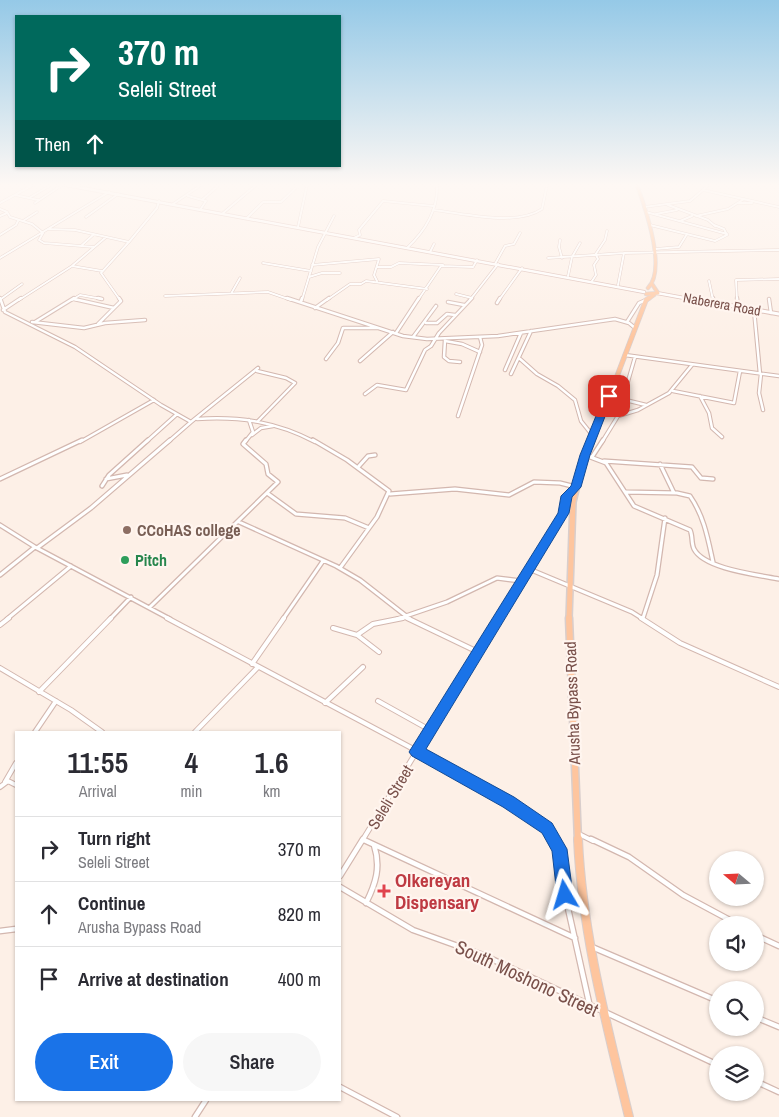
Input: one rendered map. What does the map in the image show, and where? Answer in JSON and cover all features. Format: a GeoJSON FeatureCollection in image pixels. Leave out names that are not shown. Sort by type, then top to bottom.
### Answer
{"type":"FeatureCollection","features":[{"type":"Feature","properties":{"kind":"main road"},"geometry":{"type":"LineString","coordinates":[[650,293],[656,250],[653,237]]}},
{"type":"Feature","properties":{"kind":"main road","name":"Arusha Bypass Road"},"geometry":{"type":"LineString","coordinates":[[629,1117],[604,1014],[580,879],[577,832],[570,537],[576,487],[585,455],[650,293]]}},
{"type":"Feature","properties":{"kind":"street"},"geometry":{"type":"LineString","coordinates":[[0,258],[33,237]]}},
{"type":"Feature","properties":{"kind":"street"},"geometry":{"type":"LineString","coordinates":[[41,237],[39,240],[44,243],[94,247]]}},
{"type":"Feature","properties":{"kind":"street"},"geometry":{"type":"LineString","coordinates":[[80,246],[90,237]]}},
{"type":"Feature","properties":{"kind":"street"},"geometry":{"type":"LineString","coordinates":[[102,237],[129,242]]}},
{"type":"Feature","properties":{"kind":"street"},"geometry":{"type":"LineString","coordinates":[[95,326],[115,309],[121,299],[102,277],[102,271],[133,237]]}},
{"type":"Feature","properties":{"kind":"street"},"geometry":{"type":"LineString","coordinates":[[302,301],[308,288],[309,277],[321,237]]}},
{"type":"Feature","properties":{"kind":"street","name":"Naberera Road"},"geometry":{"type":"LineString","coordinates":[[349,237],[618,285],[650,293],[666,294],[779,314]]}},
{"type":"Feature","properties":{"kind":"street"},"geometry":{"type":"LineString","coordinates":[[407,248],[417,237]]}},
{"type":"Feature","properties":{"kind":"street"},"geometry":{"type":"LineString","coordinates":[[365,394],[378,386],[406,390],[421,357],[455,315],[472,298],[496,264],[505,246],[514,244],[518,237]]}},
{"type":"Feature","properties":{"kind":"street"},"geometry":{"type":"LineString","coordinates":[[595,255],[606,237]]}},
{"type":"Feature","properties":{"kind":"street"},"geometry":{"type":"LineString","coordinates":[[548,258],[679,247],[685,237]]}},
{"type":"Feature","properties":{"kind":"street"},"geometry":{"type":"LineString","coordinates":[[700,237],[716,241],[722,237]]}},
{"type":"Feature","properties":{"kind":"street"},"geometry":{"type":"LineString","coordinates":[[3,312],[72,266],[106,238]]}},
{"type":"Feature","properties":{"kind":"street"},"geometry":{"type":"LineString","coordinates":[[560,240],[559,247],[562,258]]}},
{"type":"Feature","properties":{"kind":"street"},"geometry":{"type":"LineString","coordinates":[[568,276],[572,257],[580,243]]}},
{"type":"Feature","properties":{"kind":"street"},"geometry":{"type":"LineString","coordinates":[[430,252],[434,244]]}},
{"type":"Feature","properties":{"kind":"street"},"geometry":{"type":"LineString","coordinates":[[656,250],[779,250]]}},
{"type":"Feature","properties":{"kind":"street"},"geometry":{"type":"LineString","coordinates":[[618,285],[624,253]]}},
{"type":"Feature","properties":{"kind":"street"},"geometry":{"type":"LineString","coordinates":[[592,281],[596,275],[594,265],[598,260],[595,255]]}},
{"type":"Feature","properties":{"kind":"street"},"geometry":{"type":"LineString","coordinates":[[312,266],[377,259],[380,260],[374,275],[379,282]]}},
{"type":"Feature","properties":{"kind":"street"},"geometry":{"type":"LineString","coordinates":[[378,266],[391,267],[399,263],[473,267],[477,260]]}},
{"type":"Feature","properties":{"kind":"street"},"geometry":{"type":"LineString","coordinates":[[263,263],[311,271]]}},
{"type":"Feature","properties":{"kind":"street"},"geometry":{"type":"LineString","coordinates":[[360,361],[395,332],[443,265]]}},
{"type":"Feature","properties":{"kind":"street"},"geometry":{"type":"LineString","coordinates":[[72,266],[102,271]]}},
{"type":"Feature","properties":{"kind":"street"},"geometry":{"type":"LineString","coordinates":[[497,303],[522,268]]}},
{"type":"Feature","properties":{"kind":"street"},"geometry":{"type":"LineString","coordinates":[[309,277],[322,273],[340,273]]}},
{"type":"Feature","properties":{"kind":"street"},"geometry":{"type":"LineString","coordinates":[[232,293],[240,278]]}},
{"type":"Feature","properties":{"kind":"street"},"geometry":{"type":"LineString","coordinates":[[738,307],[736,280],[779,279]]}},
{"type":"Feature","properties":{"kind":"street"},"geometry":{"type":"LineString","coordinates":[[315,308],[351,284],[361,284],[366,281],[426,289]]}},
{"type":"Feature","properties":{"kind":"street"},"geometry":{"type":"LineString","coordinates":[[710,281],[714,303]]}},
{"type":"Feature","properties":{"kind":"street"},"geometry":{"type":"LineString","coordinates":[[3,312],[0,300],[22,284]]}},
{"type":"Feature","properties":{"kind":"street"},"geometry":{"type":"LineString","coordinates":[[164,296],[268,292],[302,301],[315,308],[413,338],[445,340],[462,344],[480,352]]}},
{"type":"Feature","properties":{"kind":"street"},"geometry":{"type":"LineString","coordinates":[[628,322],[639,303],[650,293]]}},
{"type":"Feature","properties":{"kind":"street"},"geometry":{"type":"LineString","coordinates":[[456,294],[472,298]]}},
{"type":"Feature","properties":{"kind":"street"},"geometry":{"type":"LineString","coordinates":[[33,322],[82,295],[102,299]]}},
{"type":"Feature","properties":{"kind":"street"},"geometry":{"type":"LineString","coordinates":[[73,299],[115,309]]}},
{"type":"Feature","properties":{"kind":"street"},"geometry":{"type":"LineString","coordinates":[[769,299],[771,313]]}},
{"type":"Feature","properties":{"kind":"street"},"geometry":{"type":"LineString","coordinates":[[448,302],[465,305]]}},
{"type":"Feature","properties":{"kind":"street"},"geometry":{"type":"LineString","coordinates":[[413,338],[436,306]]}},
{"type":"Feature","properties":{"kind":"street"},"geometry":{"type":"LineString","coordinates":[[754,310],[753,336],[757,344],[760,374],[759,393],[763,410]]}},
{"type":"Feature","properties":{"kind":"street"},"geometry":{"type":"LineString","coordinates":[[3,312],[33,322],[71,328],[145,320]]}},
{"type":"Feature","properties":{"kind":"street"},"geometry":{"type":"LineString","coordinates":[[424,324],[437,323],[447,313],[455,315]]}},
{"type":"Feature","properties":{"kind":"street"},"geometry":{"type":"LineString","coordinates":[[445,340],[613,320],[628,322],[638,320]]}},
{"type":"Feature","properties":{"kind":"street"},"geometry":{"type":"LineString","coordinates":[[33,322],[101,363],[176,415],[191,422]]}},
{"type":"Feature","properties":{"kind":"street"},"geometry":{"type":"LineString","coordinates":[[628,322],[635,328]]}},
{"type":"Feature","properties":{"kind":"street"},"geometry":{"type":"LineString","coordinates":[[326,359],[338,343],[342,329],[383,328]]}},
{"type":"Feature","properties":{"kind":"street"},"geometry":{"type":"LineString","coordinates":[[511,374],[531,331]]}},
{"type":"Feature","properties":{"kind":"street"},"geometry":{"type":"LineString","coordinates":[[505,370],[521,332]]}},
{"type":"Feature","properties":{"kind":"street"},"geometry":{"type":"LineString","coordinates":[[458,416],[482,345],[480,336]]}},
{"type":"Feature","properties":{"kind":"street"},"geometry":{"type":"LineString","coordinates":[[445,340],[444,358],[460,362]]}},
{"type":"Feature","properties":{"kind":"street"},"geometry":{"type":"LineString","coordinates":[[625,355],[779,376]]}},
{"type":"Feature","properties":{"kind":"street"},"geometry":{"type":"LineString","coordinates":[[592,457],[618,416],[624,401],[635,357]]}},
{"type":"Feature","properties":{"kind":"street"},"geometry":{"type":"LineString","coordinates":[[519,358],[537,374],[571,396],[578,405],[583,425],[592,436]]}},
{"type":"Feature","properties":{"kind":"street"},"geometry":{"type":"LineString","coordinates":[[618,416],[630,415],[673,391],[684,372],[693,364]]}},
{"type":"Feature","properties":{"kind":"street"},"geometry":{"type":"LineString","coordinates":[[0,575],[91,508],[191,422],[258,369],[289,379],[295,384],[257,421]]}},
{"type":"Feature","properties":{"kind":"street"},"geometry":{"type":"LineString","coordinates":[[673,391],[734,403],[740,371]]}},
{"type":"Feature","properties":{"kind":"street"},"geometry":{"type":"LineString","coordinates":[[609,396],[646,405]]}},
{"type":"Feature","properties":{"kind":"street"},"geometry":{"type":"LineString","coordinates":[[699,396],[709,412],[712,428],[722,437]]}},
{"type":"Feature","properties":{"kind":"street"},"geometry":{"type":"LineString","coordinates":[[0,479],[87,438],[154,400]]}},
{"type":"Feature","properties":{"kind":"street"},"geometry":{"type":"LineString","coordinates":[[102,486],[106,479],[176,415]]}},
{"type":"Feature","properties":{"kind":"street"},"geometry":{"type":"LineString","coordinates":[[197,419],[219,416],[257,421],[276,426],[326,445],[359,466],[390,494],[442,489],[479,490],[509,495],[534,482],[560,483],[576,487]]}},
{"type":"Feature","properties":{"kind":"street"},"geometry":{"type":"LineString","coordinates":[[249,420],[253,432],[250,437]]}},
{"type":"Feature","properties":{"kind":"street"},"geometry":{"type":"LineString","coordinates":[[150,608],[239,522],[278,480],[270,475],[266,464],[244,446],[244,443],[260,428],[276,426]]}},
{"type":"Feature","properties":{"kind":"street"},"geometry":{"type":"LineString","coordinates":[[359,466],[368,456],[375,455]]}},
{"type":"Feature","properties":{"kind":"street"},"geometry":{"type":"LineString","coordinates":[[585,455],[603,461],[660,463],[694,467],[701,478],[713,479]]}},
{"type":"Feature","properties":{"kind":"street"},"geometry":{"type":"LineString","coordinates":[[603,461],[634,506],[690,530],[695,551],[712,562],[779,579]]}},
{"type":"Feature","properties":{"kind":"street"},"geometry":{"type":"LineString","coordinates":[[660,463],[674,493]]}},
{"type":"Feature","properties":{"kind":"street"},"geometry":{"type":"LineString","coordinates":[[106,479],[130,474]]}},
{"type":"Feature","properties":{"kind":"street","name":"Seleli Street"},"geometry":{"type":"LineString","coordinates":[[341,874],[564,513],[568,493],[576,487]]}},
{"type":"Feature","properties":{"kind":"street"},"geometry":{"type":"LineString","coordinates":[[625,492],[688,495],[698,507],[708,534],[712,562]]}},
{"type":"Feature","properties":{"kind":"street"},"geometry":{"type":"LineString","coordinates":[[267,493],[297,514],[338,517],[363,524],[369,528]]}},
{"type":"Feature","properties":{"kind":"street"},"geometry":{"type":"LineString","coordinates":[[340,568],[369,528],[390,494]]}},
{"type":"Feature","properties":{"kind":"street"},"geometry":{"type":"LineString","coordinates":[[642,618],[657,575],[665,518]]}},
{"type":"Feature","properties":{"kind":"street"},"geometry":{"type":"LineString","coordinates":[[239,522],[340,568],[360,580],[406,617],[478,652]]}},
{"type":"Feature","properties":{"kind":"street"},"geometry":{"type":"LineString","coordinates":[[0,525],[36,547],[508,802],[547,828],[559,849],[565,895],[590,1007]]}},
{"type":"Feature","properties":{"kind":"street"},"geometry":{"type":"LineString","coordinates":[[252,664],[322,561]]}},
{"type":"Feature","properties":{"kind":"street"},"geometry":{"type":"LineString","coordinates":[[0,625],[71,566]]}},
{"type":"Feature","properties":{"kind":"street"},"geometry":{"type":"LineString","coordinates":[[529,569],[642,618],[688,647],[779,687]]}},
{"type":"Feature","properties":{"kind":"street"},"geometry":{"type":"LineString","coordinates":[[357,634],[373,624],[406,617],[419,610],[447,602],[497,578],[521,581]]}},
{"type":"Feature","properties":{"kind":"street"},"geometry":{"type":"LineString","coordinates":[[39,692],[131,597]]}},
{"type":"Feature","properties":{"kind":"street"},"geometry":{"type":"LineString","coordinates":[[333,628],[357,634],[379,652]]}},
{"type":"Feature","properties":{"kind":"street"},"geometry":{"type":"LineString","coordinates":[[196,731],[258,667]]}},
{"type":"Feature","properties":{"kind":"street"},"geometry":{"type":"LineString","coordinates":[[325,703],[363,667]]}},
{"type":"Feature","properties":{"kind":"street"},"geometry":{"type":"LineString","coordinates":[[0,668],[56,701],[101,731]]}},
{"type":"Feature","properties":{"kind":"street"},"geometry":{"type":"LineString","coordinates":[[378,700],[430,730]]}},
{"type":"Feature","properties":{"kind":"street"},"geometry":{"type":"LineString","coordinates":[[36,731],[56,701]]}},
{"type":"Feature","properties":{"kind":"street"},"geometry":{"type":"LineString","coordinates":[[0,787],[15,765]]}},
{"type":"Feature","properties":{"kind":"street"},"geometry":{"type":"LineString","coordinates":[[5,782],[15,785]]}},
{"type":"Feature","properties":{"kind":"street"},"geometry":{"type":"LineString","coordinates":[[577,832],[630,857],[683,895],[722,916]]}},
{"type":"Feature","properties":{"kind":"street"},"geometry":{"type":"LineString","coordinates":[[364,840],[575,938]]}},
{"type":"Feature","properties":{"kind":"street"},"geometry":{"type":"LineString","coordinates":[[366,902],[376,882],[380,865],[374,845]]}},
{"type":"Feature","properties":{"kind":"street","name":"South Moshono Street"},"geometry":{"type":"LineString","coordinates":[[341,888],[413,930],[483,955],[604,1014],[709,1060]]}},
{"type":"Feature","properties":{"kind":"street"},"geometry":{"type":"LineString","coordinates":[[0,931],[15,929]]}},
{"type":"Feature","properties":{"kind":"street"},"geometry":{"type":"LineString","coordinates":[[764,939],[779,946]]}},
{"type":"Feature","properties":{"kind":"street"},"geometry":{"type":"LineString","coordinates":[[591,946],[709,996]]}},
{"type":"Feature","properties":{"kind":"street"},"geometry":{"type":"LineString","coordinates":[[764,1020],[779,1026]]}},
{"type":"Feature","properties":{"kind":"street"},"geometry":{"type":"LineString","coordinates":[[764,1085],[779,1092]]}},
{"type":"Feature","properties":{"kind":"street"},"geometry":{"type":"LineString","coordinates":[[341,1088],[398,1117]]}},
{"type":"Feature","properties":{"kind":"street"},"geometry":{"type":"LineString","coordinates":[[195,1117],[205,1101]]}},
{"type":"Feature","properties":{"kind":"place","name":"CCoHAS college"},"geometry":{"type":"Point","coordinates":[127,530]}},
{"type":"Feature","properties":{"kind":"place","name":"Pitch"},"geometry":{"type":"Point","coordinates":[125,560]}},
{"type":"Feature","properties":{"kind":"place","name":"Olkereyan Dispensary"},"geometry":{"type":"Point","coordinates":[384,891]}},
{"type":"Feature","properties":{"kind":"route"},"geometry":{"type":"LineString","coordinates":[[565,895],[558,845],[544,825],[508,802],[436,761],[416,752],[450,699],[462,675],[485,641],[511,595],[564,513],[567,496],[576,487],[585,455],[609,396]]}}]}
